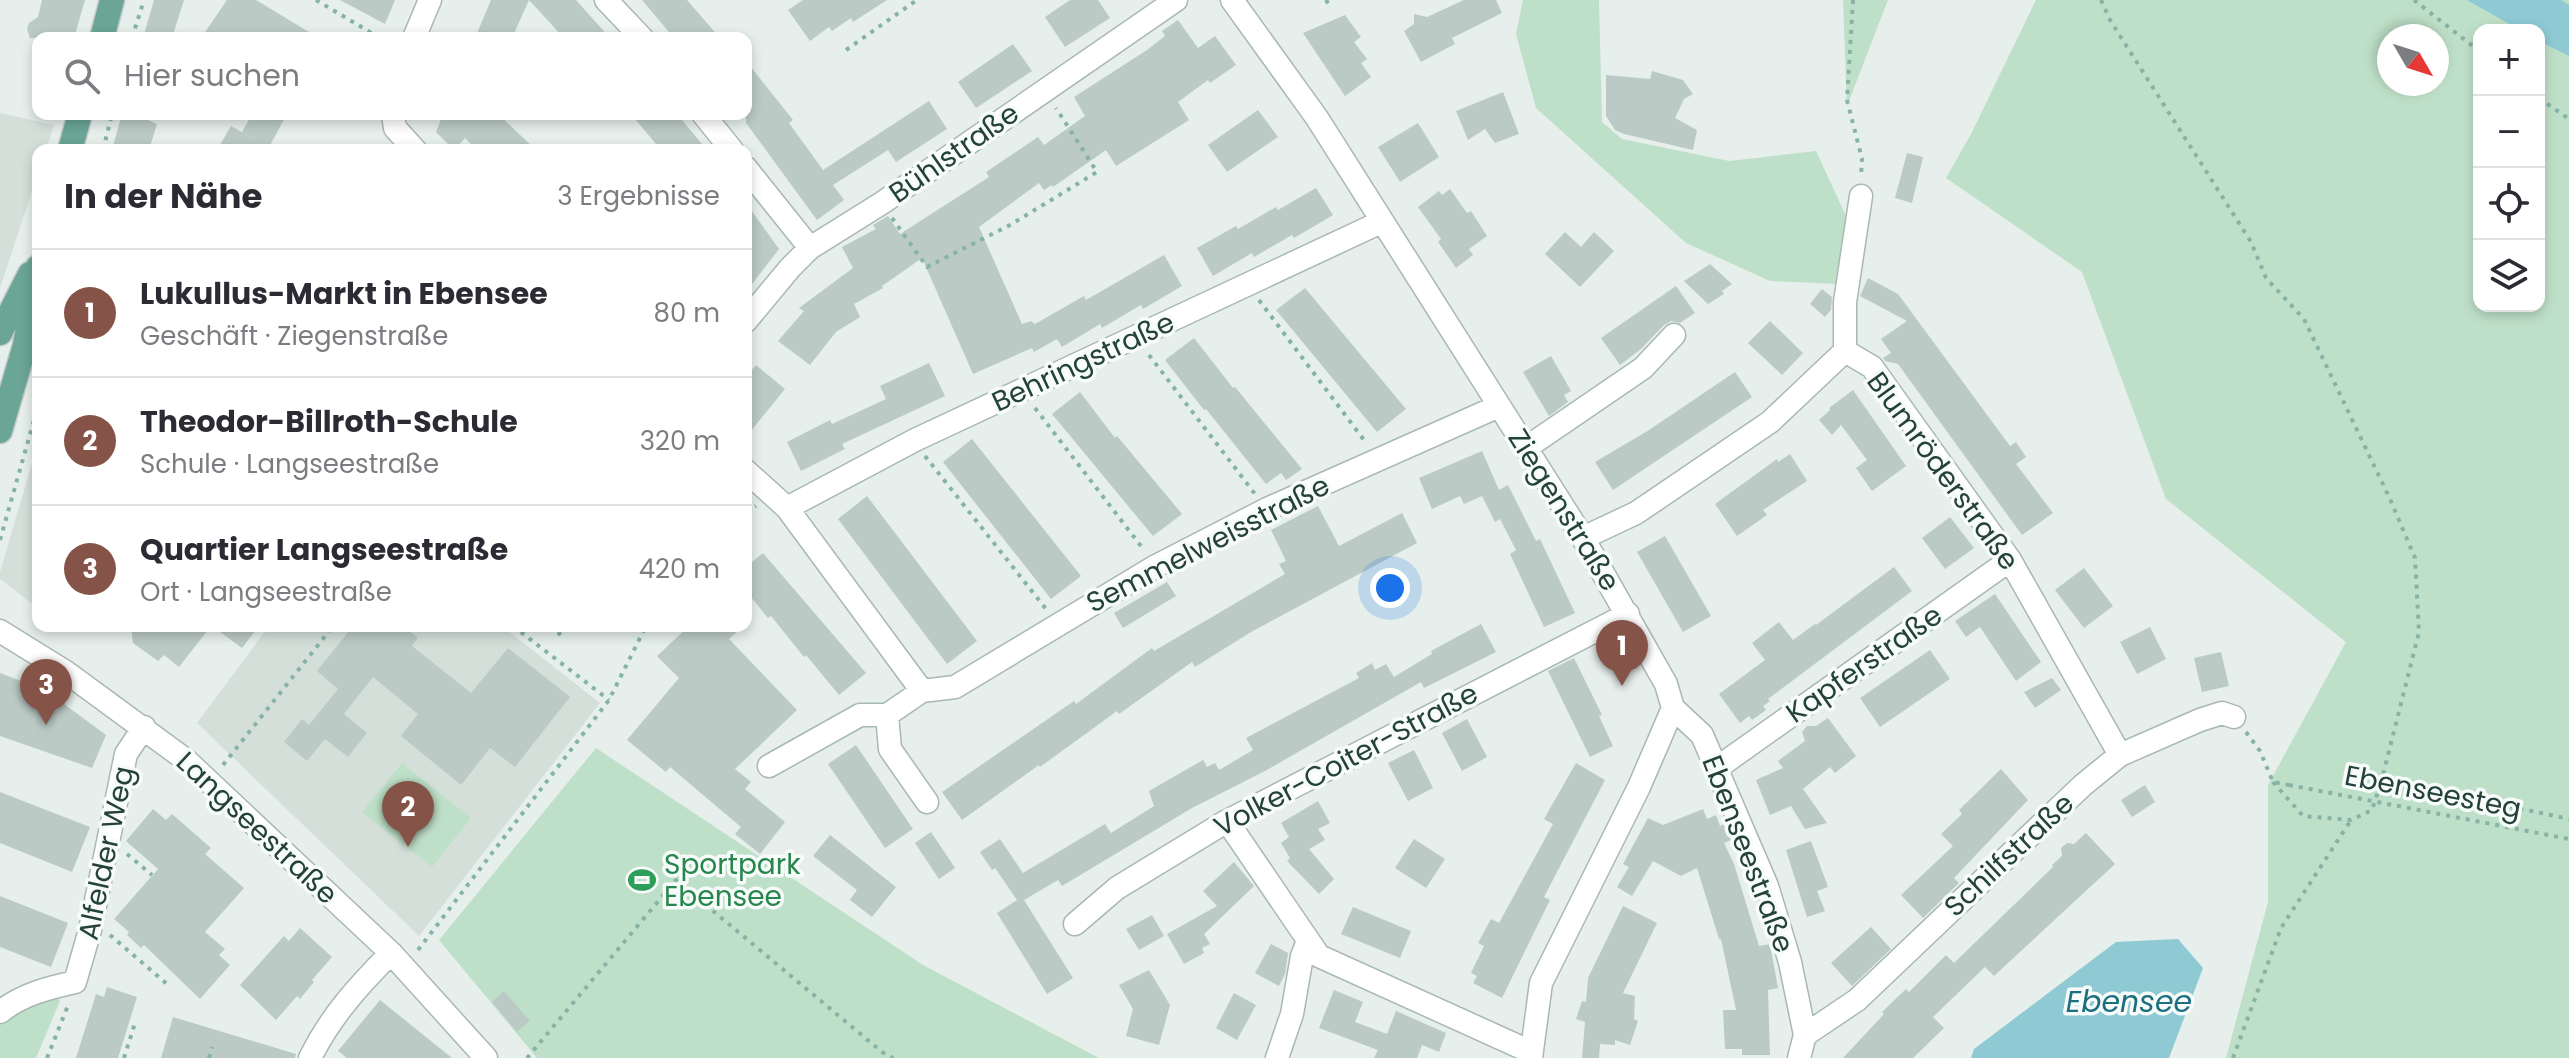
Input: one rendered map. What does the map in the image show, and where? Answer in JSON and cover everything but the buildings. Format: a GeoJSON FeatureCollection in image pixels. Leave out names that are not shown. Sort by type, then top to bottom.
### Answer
{"type":"FeatureCollection","features":[{"type":"Feature","properties":{"kind":"main road"},"geometry":{"type":"LineString","coordinates":[[104,32],[112,0]]}},
{"type":"Feature","properties":{"kind":"main road"},"geometry":{"type":"LineString","coordinates":[[72,144],[78,120]]}},
{"type":"Feature","properties":{"kind":"main road"},"geometry":{"type":"LineString","coordinates":[[0,333],[32,270]]}},
{"type":"Feature","properties":{"kind":"main road"},"geometry":{"type":"LineString","coordinates":[[0,431],[25,345],[32,303]]}},
{"type":"Feature","properties":{"kind":"street"},"geometry":{"type":"LineString","coordinates":[[417,32],[430,0]]}},
{"type":"Feature","properties":{"kind":"street"},"geometry":{"type":"LineString","coordinates":[[606,0],[636,32]]}},
{"type":"Feature","properties":{"kind":"street","name":"Bühlstraße"},"geometry":{"type":"LineString","coordinates":[[752,314],[810,248],[882,203],[1176,0]]}},
{"type":"Feature","properties":{"kind":"street","name":"Ziegenstraße"},"geometry":{"type":"LineString","coordinates":[[1232,0],[1317,118],[1583,538],[1666,684],[1673,708]]}},
{"type":"Feature","properties":{"kind":"street"},"geometry":{"type":"LineString","coordinates":[[394,120],[395,128],[410,144]]}},
{"type":"Feature","properties":{"kind":"street"},"geometry":{"type":"LineString","coordinates":[[708,120],[727,144]]}},
{"type":"Feature","properties":{"kind":"street"},"geometry":{"type":"LineString","coordinates":[[752,176],[810,248]]}},
{"type":"Feature","properties":{"kind":"street"},"geometry":{"type":"LineString","coordinates":[[1845,351],[1845,302],[1861,196]]}},
{"type":"Feature","properties":{"kind":"street","name":"Behringstraße"},"geometry":{"type":"LineString","coordinates":[[787,508],[915,440],[1381,222]]}},
{"type":"Feature","properties":{"kind":"street"},"geometry":{"type":"LineString","coordinates":[[1526,448],[1643,368],[1674,335]]}},
{"type":"Feature","properties":{"kind":"street","name":"Blumröderstraße"},"geometry":{"type":"LineString","coordinates":[[1583,538],[1636,513],[1770,422],[1845,351],[1872,367],[2010,560],[2120,755]]}},
{"type":"Feature","properties":{"kind":"street","name":"Semmelweisstraße"},"geometry":{"type":"LineString","coordinates":[[887,715],[922,691],[955,687],[1156,566],[1267,509],[1378,458],[1476,419],[1499,406]]}},
{"type":"Feature","properties":{"kind":"street"},"geometry":{"type":"LineString","coordinates":[[752,476],[787,508],[922,691]]}},
{"type":"Feature","properties":{"kind":"street","name":"Kapferstraße"},"geometry":{"type":"LineString","coordinates":[[1717,768],[2010,560]]}},
{"type":"Feature","properties":{"kind":"street","name":"Volker-Coiter-Straße"},"geometry":{"type":"LineString","coordinates":[[1075,924],[1117,888],[1227,821],[1628,614]]}},
{"type":"Feature","properties":{"kind":"street","name":"Langseestraße"},"geometry":{"type":"LineString","coordinates":[[0,631],[66,672],[144,727],[210,782],[398,961],[486,1058]]}},
{"type":"Feature","properties":{"kind":"street"},"geometry":{"type":"LineString","coordinates":[[1227,821],[1319,956],[1531,1055],[1541,983],[1639,787],[1673,708]]}},
{"type":"Feature","properties":{"kind":"street","name":"Ebenseestraße"},"geometry":{"type":"LineString","coordinates":[[1673,708],[1702,735],[1767,886],[1790,962],[1805,1035],[1799,1058]]}},
{"type":"Feature","properties":{"kind":"street","name":"Schilfstraße"},"geometry":{"type":"LineString","coordinates":[[1805,1035],[1857,1000],[2083,785],[2120,755],[2222,713],[2234,717]]}},
{"type":"Feature","properties":{"kind":"street"},"geometry":{"type":"LineString","coordinates":[[769,766],[860,715],[887,715],[890,749],[927,802]]}},
{"type":"Feature","properties":{"kind":"street","name":"Alfelder Weg"},"geometry":{"type":"LineString","coordinates":[[75,982],[92,924],[126,754],[144,727]]}},
{"type":"Feature","properties":{"kind":"street"},"geometry":{"type":"LineString","coordinates":[[1277,1058],[1292,1014],[1302,956],[1308,941]]}},
{"type":"Feature","properties":{"kind":"street"},"geometry":{"type":"LineString","coordinates":[[310,1058],[322,1033],[359,985],[398,961]]}},
{"type":"Feature","properties":{"kind":"street"},"geometry":{"type":"LineString","coordinates":[[0,1012],[39,990],[75,982]]}},
{"type":"Feature","properties":{"kind":"path"},"geometry":{"type":"LineString","coordinates":[[134,32],[144,0]]}},
{"type":"Feature","properties":{"kind":"path"},"geometry":{"type":"LineString","coordinates":[[316,0],[370,32]]}},
{"type":"Feature","properties":{"kind":"path"},"geometry":{"type":"LineString","coordinates":[[1326,0],[1331,8]]}},
{"type":"Feature","properties":{"kind":"path"},"geometry":{"type":"LineString","coordinates":[[1853,0],[1847,100],[1862,159],[1861,196]]}},
{"type":"Feature","properties":{"kind":"path"},"geometry":{"type":"LineString","coordinates":[[2101,0],[2110,20],[2251,242],[2266,278],[2304,319],[2415,558],[2419,632],[2372,810],[2351,820],[2303,816],[2273,782],[2260,751],[2234,717]]}},
{"type":"Feature","properties":{"kind":"path"},"geometry":{"type":"LineString","coordinates":[[2414,0],[2473,46]]}},
{"type":"Feature","properties":{"kind":"path"},"geometry":{"type":"LineString","coordinates":[[846,50],[915,1]]}},
{"type":"Feature","properties":{"kind":"path"},"geometry":{"type":"LineString","coordinates":[[882,203],[927,267],[1010,225],[1097,172],[1045,90]]}},
{"type":"Feature","properties":{"kind":"path"},"geometry":{"type":"LineString","coordinates":[[2545,102],[2569,119]]}},
{"type":"Feature","properties":{"kind":"path"},"geometry":{"type":"LineString","coordinates":[[104,144],[110,120]]}},
{"type":"Feature","properties":{"kind":"path"},"geometry":{"type":"LineString","coordinates":[[1261,303],[1378,458]]}},
{"type":"Feature","properties":{"kind":"path"},"geometry":{"type":"LineString","coordinates":[[1136,337],[1267,509]]}},
{"type":"Feature","properties":{"kind":"path"},"geometry":{"type":"LineString","coordinates":[[1021,390],[1156,566]]}},
{"type":"Feature","properties":{"kind":"path"},"geometry":{"type":"LineString","coordinates":[[0,540],[32,427]]}},
{"type":"Feature","properties":{"kind":"path"},"geometry":{"type":"LineString","coordinates":[[926,457],[1057,623]]}},
{"type":"Feature","properties":{"kind":"path"},"geometry":{"type":"LineString","coordinates":[[210,782],[328,632]]}},
{"type":"Feature","properties":{"kind":"path"},"geometry":{"type":"LineString","coordinates":[[398,961],[432,929],[609,700],[643,632]]}},
{"type":"Feature","properties":{"kind":"path"},"geometry":{"type":"LineString","coordinates":[[523,633],[609,700]]}},
{"type":"Feature","properties":{"kind":"path"},"geometry":{"type":"LineString","coordinates":[[2382,779],[2569,819]]}},
{"type":"Feature","properties":{"kind":"path","name":"Ebenseesteg"},"geometry":{"type":"LineString","coordinates":[[2273,782],[2569,839]]}},
{"type":"Feature","properties":{"kind":"path"},"geometry":{"type":"LineString","coordinates":[[2233,1058],[2281,928],[2351,820]]}},
{"type":"Feature","properties":{"kind":"path"},"geometry":{"type":"LineString","coordinates":[[108,842],[119,847],[152,875]]}},
{"type":"Feature","properties":{"kind":"path"},"geometry":{"type":"LineString","coordinates":[[527,1058],[676,880],[893,1058]]}},
{"type":"Feature","properties":{"kind":"path"},"geometry":{"type":"LineString","coordinates":[[92,924],[99,925],[167,984]]}},
{"type":"Feature","properties":{"kind":"path"},"geometry":{"type":"LineString","coordinates":[[47,1058],[75,982]]}},
{"type":"Feature","properties":{"kind":"path"},"geometry":{"type":"LineString","coordinates":[[124,1058],[135,1023]]}},
{"type":"Feature","properties":{"kind":"path"},"geometry":{"type":"LineString","coordinates":[[209,1058],[212,1047]]}},
{"type":"Feature","properties":{"kind":"shaded area"},"geometry":{"type":"Polygon","coordinates":[[[0,113],[54,125],[48,144],[32,144],[32,191],[0,288],[0,113]]]}},
{"type":"Feature","properties":{"kind":"shaded area"},"geometry":{"type":"Polygon","coordinates":[[[32,463],[32,603],[0,579],[32,463]]]}},
{"type":"Feature","properties":{"kind":"shaded area"},"geometry":{"type":"Polygon","coordinates":[[[265,632],[510,632],[600,703],[419,936],[197,723],[265,632]]]}},
{"type":"Feature","properties":{"kind":"green space"},"geometry":{"type":"Polygon","coordinates":[[[1523,0],[1599,0],[1602,122],[1622,139],[1729,161],[1816,151],[1846,216],[1837,284],[1770,281],[1686,243],[1536,108],[1516,34],[1523,0]]]}},
{"type":"Feature","properties":{"kind":"green space"},"geometry":{"type":"Polygon","coordinates":[[[1843,0],[1888,0],[1847,106],[1843,0]]]}},
{"type":"Feature","properties":{"kind":"green space"},"geometry":{"type":"Polygon","coordinates":[[[2036,0],[2569,0],[2569,1058],[2226,1058],[2268,902],[2268,785],[2346,642],[2166,499],[2082,272],[1946,178],[1971,134],[2036,0]]]}},
{"type":"Feature","properties":{"kind":"green space","name":"Sportpark Ebensee"},"geometry":{"type":"Polygon","coordinates":[[[596,748],[923,965],[1099,1058],[537,1058],[439,940],[596,748]]]}},
{"type":"Feature","properties":{"kind":"green space"},"geometry":{"type":"Polygon","coordinates":[[[402,763],[471,818],[432,867],[362,812],[402,763]]]}},
{"type":"Feature","properties":{"kind":"green space"},"geometry":{"type":"Polygon","coordinates":[[[55,994],[60,1001],[36,1058],[0,1058],[0,1020],[55,994]]]}},
{"type":"Feature","properties":{"kind":"water"},"geometry":{"type":"Polygon","coordinates":[[[2467,0],[2561,0],[2569,5],[2569,56],[2545,44],[2545,24],[2509,24],[2467,0]]]}},
{"type":"Feature","properties":{"kind":"water","name":"Ebensee"},"geometry":{"type":"Polygon","coordinates":[[[2178,939],[2203,968],[2169,1058],[1971,1058],[1974,1049],[2116,942],[2178,939]]]}},
{"type":"Feature","properties":{"kind":"place","name":"Lukullus-Markt in Ebensee"},"geometry":{"type":"Point","coordinates":[1622,686]}},
{"type":"Feature","properties":{"kind":"place","name":"Quartier Langseestraße"},"geometry":{"type":"Point","coordinates":[46,725]}},
{"type":"Feature","properties":{"kind":"place","name":"Theodor-Billroth-Schule"},"geometry":{"type":"Point","coordinates":[408,847]}},
{"type":"Feature","properties":{"kind":"place","name":"Sportpark Ebensee"},"geometry":{"type":"Point","coordinates":[642,880]}}]}
